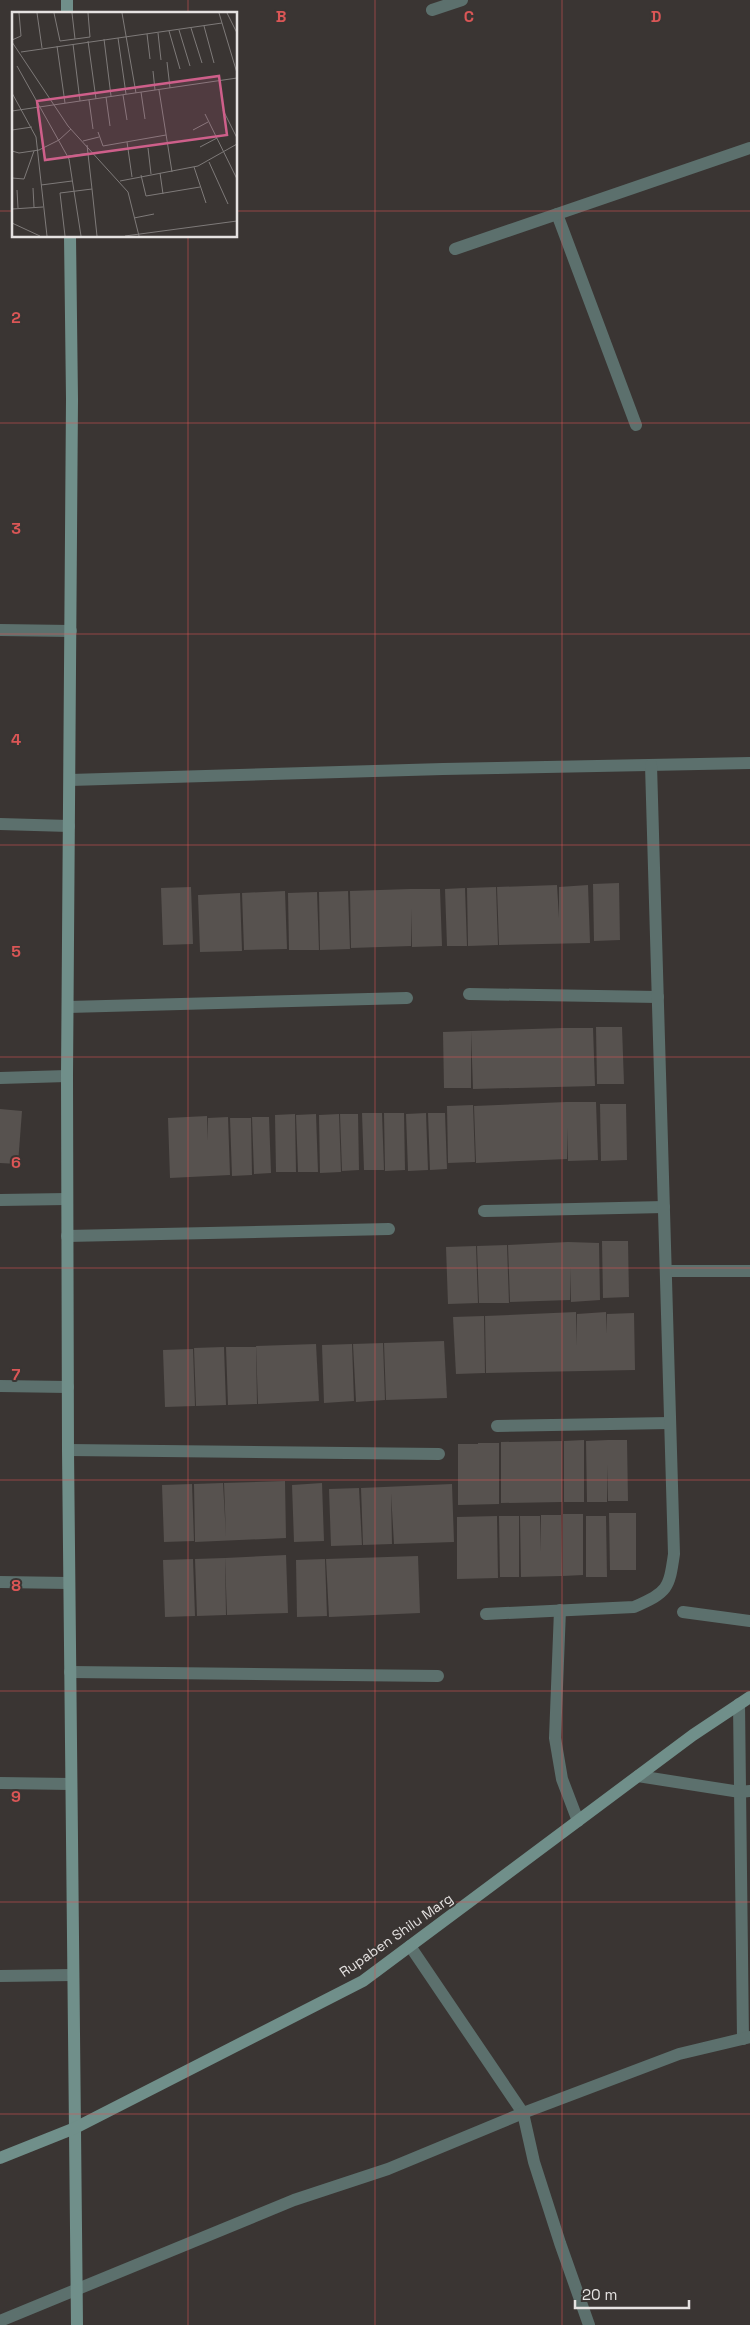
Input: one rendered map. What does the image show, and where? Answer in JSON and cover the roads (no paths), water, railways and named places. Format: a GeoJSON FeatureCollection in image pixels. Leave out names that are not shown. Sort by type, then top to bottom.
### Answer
{"type":"FeatureCollection","features":[{"type":"Feature","properties":{"kind":"street"},"geometry":{"type":"LineString","coordinates":[[432,10],[462,0]]}},
{"type":"Feature","properties":{"kind":"street"},"geometry":{"type":"LineString","coordinates":[[455,249],[750,148]]}},
{"type":"Feature","properties":{"kind":"street"},"geometry":{"type":"LineString","coordinates":[[558,214],[636,425]]}},
{"type":"Feature","properties":{"kind":"street"},"geometry":{"type":"LineString","coordinates":[[70,238],[71,631],[67,1236],[77,2325]]}},
{"type":"Feature","properties":{"kind":"street"},"geometry":{"type":"LineString","coordinates":[[0,630],[71,631]]}},
{"type":"Feature","properties":{"kind":"street"},"geometry":{"type":"LineString","coordinates":[[70,780],[750,763]]}},
{"type":"Feature","properties":{"kind":"street"},"geometry":{"type":"LineString","coordinates":[[486,1614],[634,1607],[656,1598],[670,1582],[674,1554],[651,765]]}},
{"type":"Feature","properties":{"kind":"street"},"geometry":{"type":"LineString","coordinates":[[0,824],[69,826]]}},
{"type":"Feature","properties":{"kind":"street"},"geometry":{"type":"LineString","coordinates":[[470,994],[658,997]]}},
{"type":"Feature","properties":{"kind":"street"},"geometry":{"type":"LineString","coordinates":[[68,1007],[406,998]]}},
{"type":"Feature","properties":{"kind":"street"},"geometry":{"type":"LineString","coordinates":[[0,1078],[67,1076]]}},
{"type":"Feature","properties":{"kind":"street"},"geometry":{"type":"LineString","coordinates":[[0,1200],[67,1199]]}},
{"type":"Feature","properties":{"kind":"street"},"geometry":{"type":"LineString","coordinates":[[484,1211],[664,1207]]}},
{"type":"Feature","properties":{"kind":"street"},"geometry":{"type":"LineString","coordinates":[[67,1236],[389,1229]]}},
{"type":"Feature","properties":{"kind":"street"},"geometry":{"type":"LineString","coordinates":[[666,1271],[750,1271]]}},
{"type":"Feature","properties":{"kind":"street"},"geometry":{"type":"LineString","coordinates":[[0,1386],[68,1387]]}},
{"type":"Feature","properties":{"kind":"street"},"geometry":{"type":"LineString","coordinates":[[497,1426],[670,1423]]}},
{"type":"Feature","properties":{"kind":"street"},"geometry":{"type":"LineString","coordinates":[[68,1450],[439,1454]]}},
{"type":"Feature","properties":{"kind":"street"},"geometry":{"type":"LineString","coordinates":[[0,1582],[70,1583]]}},
{"type":"Feature","properties":{"kind":"street"},"geometry":{"type":"LineString","coordinates":[[560,1610],[555,1738],[562,1779],[578,1821]]}},
{"type":"Feature","properties":{"kind":"street"},"geometry":{"type":"LineString","coordinates":[[683,1612],[750,1621]]}},
{"type":"Feature","properties":{"kind":"street"},"geometry":{"type":"LineString","coordinates":[[70,1672],[438,1676]]}},
{"type":"Feature","properties":{"kind":"street"},"geometry":{"type":"LineString","coordinates":[[0,2321],[294,2200],[388,2169],[678,2054],[747,2038],[745,1700]]}},
{"type":"Feature","properties":{"kind":"street","name":"Rupaben Shilu Marg"},"geometry":{"type":"LineString","coordinates":[[0,2158],[74,2128],[363,1981],[638,1776],[745,1700]]}},
{"type":"Feature","properties":{"kind":"street"},"geometry":{"type":"LineString","coordinates":[[638,1776],[745,1792]]}},
{"type":"Feature","properties":{"kind":"street"},"geometry":{"type":"LineString","coordinates":[[0,1783],[71,1784]]}},
{"type":"Feature","properties":{"kind":"street"},"geometry":{"type":"LineString","coordinates":[[410,1946],[523,2114],[534,2162],[545,2198],[590,2325]]}},
{"type":"Feature","properties":{"kind":"street"},"geometry":{"type":"LineString","coordinates":[[0,1976],[73,1975]]}}]}
